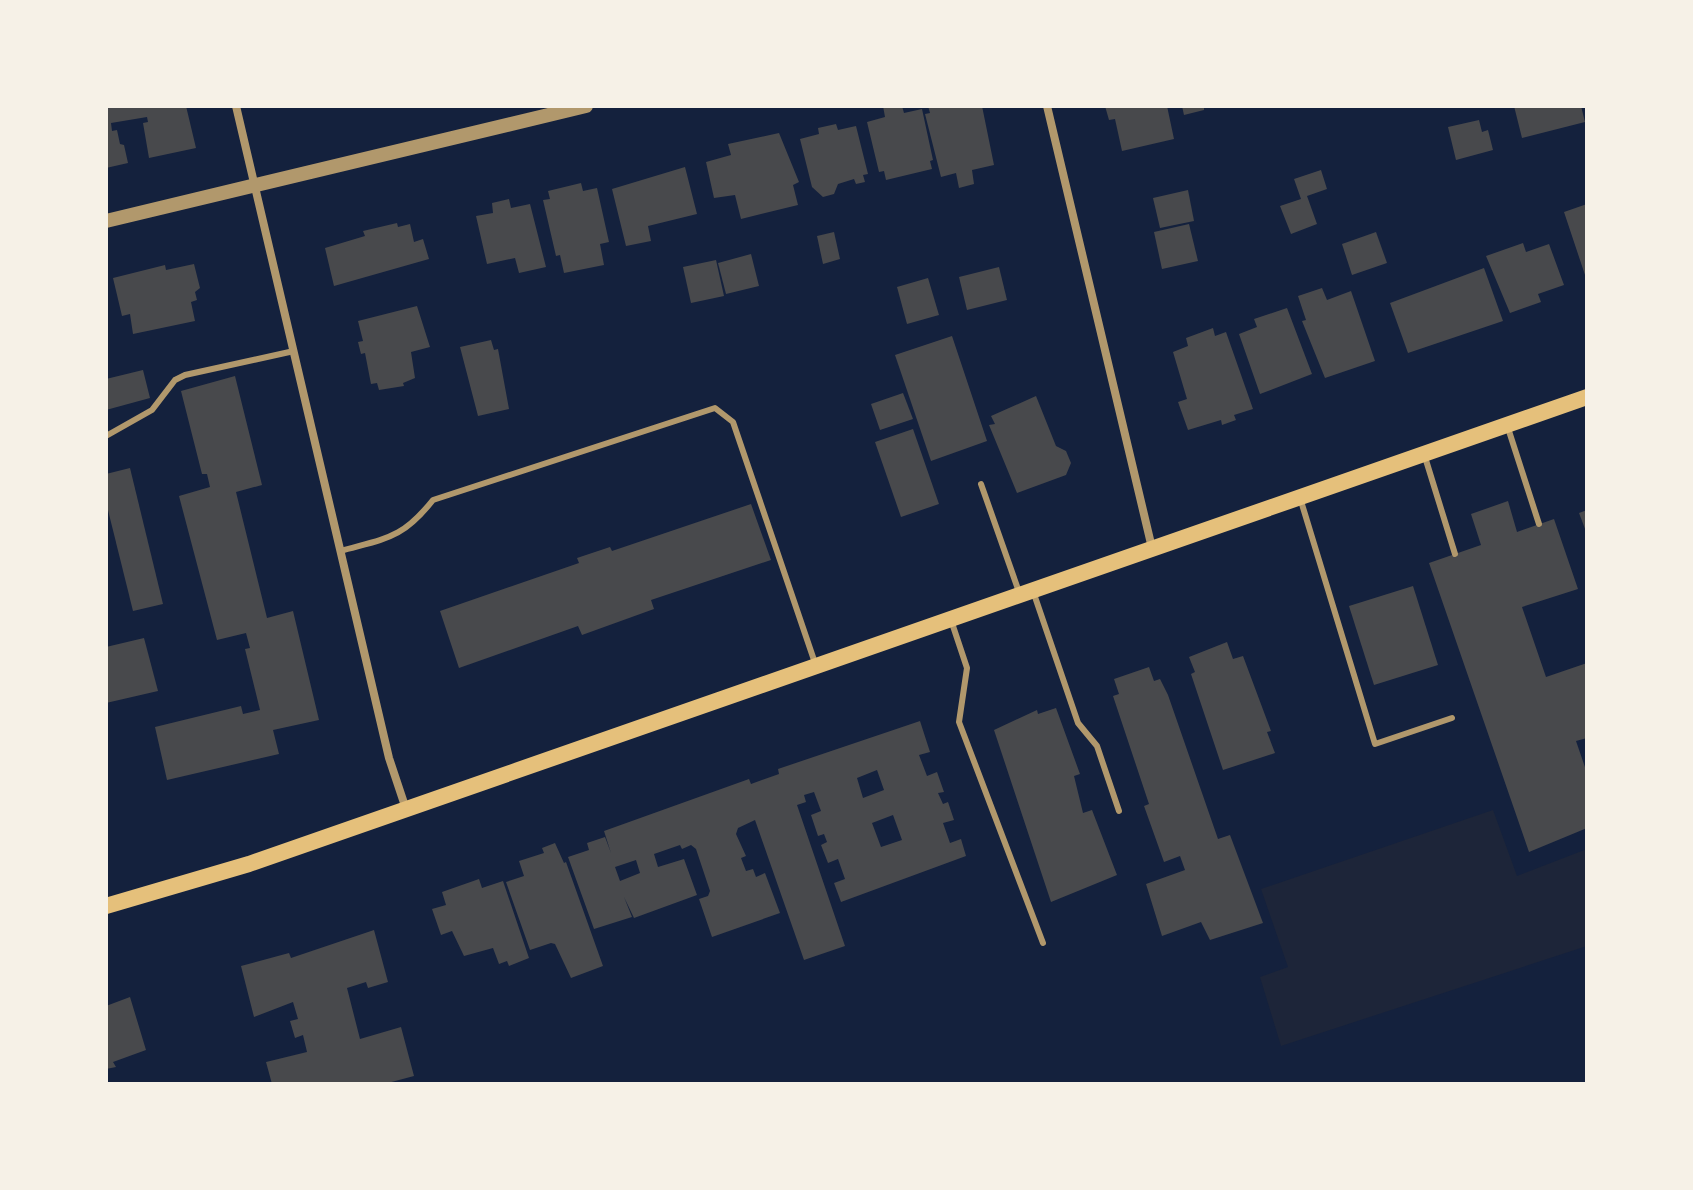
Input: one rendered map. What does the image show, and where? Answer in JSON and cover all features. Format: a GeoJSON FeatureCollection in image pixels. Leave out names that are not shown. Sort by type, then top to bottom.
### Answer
{"type":"FeatureCollection","features":[{"type":"Feature","properties":{"kind":"main road"},"geometry":{"type":"LineString","coordinates":[[106,906],[249,864],[1587,397]]}},
{"type":"Feature","properties":{"kind":"street"},"geometry":{"type":"LineString","coordinates":[[236,106],[389,758],[406,809]]}},
{"type":"Feature","properties":{"kind":"street"},"geometry":{"type":"LineString","coordinates":[[106,221],[586,106]]}},
{"type":"Feature","properties":{"kind":"street"},"geometry":{"type":"LineString","coordinates":[[1047,106],[1152,549]]}},
{"type":"Feature","properties":{"kind":"lane"},"geometry":{"type":"LineString","coordinates":[[106,436],[152,410],[175,380],[185,375],[294,351]]}},
{"type":"Feature","properties":{"kind":"lane"},"geometry":{"type":"LineString","coordinates":[[340,551],[384,539],[412,527],[433,500],[715,408],[733,422],[816,667]]}},
{"type":"Feature","properties":{"kind":"lane"},"geometry":{"type":"LineString","coordinates":[[1507,425],[1539,524]]}},
{"type":"Feature","properties":{"kind":"lane"},"geometry":{"type":"LineString","coordinates":[[1424,454],[1455,554]]}},
{"type":"Feature","properties":{"kind":"lane"},"geometry":{"type":"LineString","coordinates":[[981,484],[1078,723],[1097,746],[1119,811]]}},
{"type":"Feature","properties":{"kind":"lane"},"geometry":{"type":"LineString","coordinates":[[1299,497],[1375,744],[1452,718]]}},
{"type":"Feature","properties":{"kind":"lane"},"geometry":{"type":"LineString","coordinates":[[951,620],[967,668],[959,722],[1043,943]]}},
{"type":"Feature","properties":{"kind":"shaded area"},"geometry":{"type":"Polygon","coordinates":[[[1493,810],[1517,876],[1587,849],[1587,946],[1281,1046],[1260,977],[1288,967],[1261,889],[1493,810]]]}},
{"type":"Feature","properties":{"kind":"building"},"geometry":{"type":"Polygon","coordinates":[[[106,106],[186,106],[196,148],[149,158],[143,123],[148,122],[147,117],[111,123],[112,131],[117,130],[120,144],[124,145],[128,163],[106,168],[106,106]]]}},
{"type":"Feature","properties":{"kind":"building"},"geometry":{"type":"Polygon","coordinates":[[[883,106],[902,106],[904,113],[922,109],[933,160],[930,161],[932,169],[886,180],[884,171],[879,172],[867,122],[885,117],[883,106]]]}},
{"type":"Feature","properties":{"kind":"building"},"geometry":{"type":"Polygon","coordinates":[[[928,106],[982,106],[994,165],[972,170],[974,184],[959,188],[956,173],[941,177],[925,114],[930,113],[928,106]]]}},
{"type":"Feature","properties":{"kind":"building"},"geometry":{"type":"Polygon","coordinates":[[[1105,106],[1167,106],[1174,139],[1122,151],[1115,119],[1109,120],[1105,106]]]}},
{"type":"Feature","properties":{"kind":"building"},"geometry":{"type":"Polygon","coordinates":[[[1182,106],[1204,106],[1204,110],[1184,115],[1182,106]]]}},
{"type":"Feature","properties":{"kind":"building"},"geometry":{"type":"Polygon","coordinates":[[[1514,106],[1581,106],[1585,122],[1522,138],[1514,106]]]}},
{"type":"Feature","properties":{"kind":"building"},"geometry":{"type":"Polygon","coordinates":[[[1479,120],[1482,132],[1488,130],[1493,150],[1456,160],[1448,127],[1479,120]]]}},
{"type":"Feature","properties":{"kind":"building"},"geometry":{"type":"Polygon","coordinates":[[[836,124],[838,130],[856,126],[868,174],[863,175],[865,182],[856,184],[854,179],[838,184],[834,194],[823,197],[812,187],[800,139],[819,134],[818,128],[836,124]]]}},
{"type":"Feature","properties":{"kind":"building"},"geometry":{"type":"Polygon","coordinates":[[[779,133],[799,182],[793,185],[798,205],[741,219],[735,195],[714,198],[706,162],[731,155],[728,144],[779,133]]]}},
{"type":"Feature","properties":{"kind":"building"},"geometry":{"type":"Polygon","coordinates":[[[685,167],[697,214],[648,226],[651,241],[626,246],[612,189],[685,167]]]}},
{"type":"Feature","properties":{"kind":"building"},"geometry":{"type":"Polygon","coordinates":[[[1321,170],[1327,189],[1307,196],[1317,224],[1291,234],[1280,206],[1301,199],[1294,179],[1321,170]]]}},
{"type":"Feature","properties":{"kind":"building"},"geometry":{"type":"Polygon","coordinates":[[[581,183],[583,191],[597,188],[609,242],[600,244],[604,265],[564,273],[560,255],[556,256],[543,200],[550,199],[548,191],[581,183]]]}},
{"type":"Feature","properties":{"kind":"building"},"geometry":{"type":"Polygon","coordinates":[[[1188,190],[1194,221],[1160,228],[1153,198],[1188,190]]]}},
{"type":"Feature","properties":{"kind":"building"},"geometry":{"type":"Polygon","coordinates":[[[509,199],[511,208],[530,204],[546,267],[519,273],[515,258],[487,264],[476,216],[493,213],[492,203],[509,199]]]}},
{"type":"Feature","properties":{"kind":"building"},"geometry":{"type":"Polygon","coordinates":[[[1587,204],[1587,281],[1564,212],[1587,204]]]}},
{"type":"Feature","properties":{"kind":"building"},"geometry":{"type":"Polygon","coordinates":[[[397,223],[398,227],[410,224],[414,242],[423,239],[429,259],[334,286],[325,248],[365,236],[363,231],[397,223]]]}},
{"type":"Feature","properties":{"kind":"building"},"geometry":{"type":"Polygon","coordinates":[[[1189,224],[1198,261],[1162,269],[1154,232],[1189,224]]]}},
{"type":"Feature","properties":{"kind":"building"},"geometry":{"type":"Polygon","coordinates":[[[834,232],[840,259],[823,264],[817,236],[834,232]]]}},
{"type":"Feature","properties":{"kind":"building"},"geometry":{"type":"Polygon","coordinates":[[[1376,232],[1387,263],[1352,275],[1342,244],[1376,232]]]}},
{"type":"Feature","properties":{"kind":"building"},"geometry":{"type":"Polygon","coordinates":[[[1523,243],[1526,252],[1549,244],[1564,285],[1538,294],[1541,302],[1510,313],[1486,256],[1523,243]]]}},
{"type":"Feature","properties":{"kind":"building"},"geometry":{"type":"Polygon","coordinates":[[[751,254],[759,286],[726,294],[718,263],[751,254]]]}},
{"type":"Feature","properties":{"kind":"building"},"geometry":{"type":"Polygon","coordinates":[[[716,260],[724,296],[691,303],[683,267],[716,260]]]}},
{"type":"Feature","properties":{"kind":"building"},"geometry":{"type":"Polygon","coordinates":[[[194,264],[200,288],[195,292],[197,300],[191,302],[195,321],[133,334],[130,314],[122,316],[113,278],[165,265],[166,270],[194,264]]]}},
{"type":"Feature","properties":{"kind":"building"},"geometry":{"type":"Polygon","coordinates":[[[999,267],[1007,300],[967,310],[959,277],[999,267]]]}},
{"type":"Feature","properties":{"kind":"building"},"geometry":{"type":"Polygon","coordinates":[[[1484,268],[1503,321],[1408,353],[1390,303],[1484,268]]]}},
{"type":"Feature","properties":{"kind":"building"},"geometry":{"type":"Polygon","coordinates":[[[928,278],[939,315],[907,324],[897,287],[928,278]]]}},
{"type":"Feature","properties":{"kind":"building"},"geometry":{"type":"Polygon","coordinates":[[[1322,288],[1327,300],[1351,291],[1375,361],[1325,378],[1302,321],[1306,320],[1298,296],[1322,288]]]}},
{"type":"Feature","properties":{"kind":"building"},"geometry":{"type":"Polygon","coordinates":[[[417,306],[430,347],[411,352],[415,378],[403,383],[404,386],[379,390],[377,383],[371,384],[365,353],[361,354],[358,342],[363,341],[358,321],[417,306]]]}},
{"type":"Feature","properties":{"kind":"building"},"geometry":{"type":"Polygon","coordinates":[[[1287,308],[1312,374],[1260,394],[1239,334],[1257,327],[1254,319],[1287,308]]]}},
{"type":"Feature","properties":{"kind":"building"},"geometry":{"type":"Polygon","coordinates":[[[1213,328],[1215,336],[1226,332],[1253,409],[1234,415],[1236,420],[1222,425],[1221,420],[1188,430],[1178,402],[1187,399],[1173,352],[1188,346],[1186,338],[1213,328]]]}},
{"type":"Feature","properties":{"kind":"building"},"geometry":{"type":"Polygon","coordinates":[[[952,336],[987,441],[931,461],[895,355],[952,336]]]}},
{"type":"Feature","properties":{"kind":"building"},"geometry":{"type":"Polygon","coordinates":[[[491,340],[494,350],[498,349],[509,409],[478,416],[460,347],[491,340]]]}},
{"type":"Feature","properties":{"kind":"building"},"geometry":{"type":"Polygon","coordinates":[[[143,370],[150,398],[106,410],[106,379],[143,370]]]}},
{"type":"Feature","properties":{"kind":"building"},"geometry":{"type":"Polygon","coordinates":[[[235,376],[262,485],[236,492],[267,618],[293,611],[319,720],[273,730],[279,754],[167,780],[155,727],[241,706],[243,714],[260,710],[245,649],[250,648],[246,633],[217,640],[179,496],[210,487],[207,474],[202,474],[181,391],[235,376]]]}},
{"type":"Feature","properties":{"kind":"building"},"geometry":{"type":"Polygon","coordinates":[[[903,393],[913,419],[880,430],[871,404],[903,393]]]}},
{"type":"Feature","properties":{"kind":"building"},"geometry":{"type":"Polygon","coordinates":[[[1036,396],[1056,446],[1066,451],[1071,463],[1066,475],[1017,493],[989,425],[995,424],[991,416],[1036,396]]]}},
{"type":"Feature","properties":{"kind":"building"},"geometry":{"type":"Polygon","coordinates":[[[913,429],[939,504],[901,517],[875,442],[913,429]]]}},
{"type":"Feature","properties":{"kind":"building"},"geometry":{"type":"Polygon","coordinates":[[[130,468],[163,604],[133,611],[106,502],[106,474],[130,468]]]}},
{"type":"Feature","properties":{"kind":"building"},"geometry":{"type":"Polygon","coordinates":[[[1508,501],[1517,532],[1554,519],[1578,589],[1522,607],[1546,677],[1587,663],[1587,738],[1576,741],[1587,773],[1587,828],[1529,852],[1429,563],[1481,545],[1471,514],[1508,501]]]}},
{"type":"Feature","properties":{"kind":"building"},"geometry":{"type":"Polygon","coordinates":[[[751,504],[771,560],[651,600],[654,609],[582,635],[578,626],[459,668],[440,611],[579,563],[577,558],[610,547],[612,551],[751,504]]]}},
{"type":"Feature","properties":{"kind":"building"},"geometry":{"type":"Polygon","coordinates":[[[1587,510],[1587,534],[1579,513],[1587,510]]]}},
{"type":"Feature","properties":{"kind":"building"},"geometry":{"type":"Polygon","coordinates":[[[1413,586],[1438,665],[1374,685],[1349,606],[1413,586]]]}},
{"type":"Feature","properties":{"kind":"building"},"geometry":{"type":"Polygon","coordinates":[[[144,638],[158,691],[106,703],[106,647],[144,638]]]}},
{"type":"Feature","properties":{"kind":"building"},"geometry":{"type":"Polygon","coordinates":[[[1227,642],[1233,659],[1243,656],[1271,731],[1267,732],[1275,753],[1223,770],[1191,674],[1195,672],[1189,657],[1227,642]]]}},
{"type":"Feature","properties":{"kind":"building"},"geometry":{"type":"Polygon","coordinates":[[[1149,667],[1154,681],[1160,679],[1168,695],[1218,839],[1230,835],[1263,923],[1210,940],[1201,922],[1162,936],[1146,884],[1185,870],[1180,856],[1164,862],[1144,806],[1149,804],[1113,696],[1119,694],[1114,679],[1149,667]]]}},
{"type":"Feature","properties":{"kind":"building"},"geometry":{"type":"Polygon","coordinates":[[[1056,708],[1080,774],[1074,776],[1083,813],[1092,810],[1117,875],[1051,902],[994,730],[1037,710],[1038,714],[1056,708]]]}},
{"type":"Feature","properties":{"kind":"building"},"geometry":{"type":"Polygon","coordinates":[[[920,721],[930,752],[919,755],[927,776],[937,772],[944,792],[938,793],[943,804],[948,802],[954,820],[943,823],[950,843],[961,839],[966,856],[841,902],[834,883],[845,879],[838,859],[828,863],[821,845],[827,842],[824,834],[818,836],[811,815],[821,811],[814,792],[804,795],[806,802],[797,805],[845,946],[804,960],[755,820],[738,828],[736,834],[746,856],[741,858],[746,871],[753,869],[756,877],[765,873],[780,913],[712,937],[699,899],[708,896],[710,891],[696,849],[691,845],[682,849],[680,845],[654,854],[658,867],[684,859],[697,895],[634,918],[624,897],[632,917],[594,929],[568,857],[589,850],[587,843],[605,837],[611,853],[604,831],[749,779],[751,784],[779,774],[778,769],[920,721]],[[877,770],[857,778],[863,798],[884,790],[877,770]],[[893,815],[872,823],[881,847],[902,840],[893,815]],[[636,860],[615,867],[620,881],[640,873],[636,860]]]}},
{"type":"Feature","properties":{"kind":"building"},"geometry":{"type":"Polygon","coordinates":[[[555,843],[566,862],[603,966],[571,978],[555,944],[530,950],[506,882],[524,876],[519,861],[544,853],[542,848],[555,843]]]}},
{"type":"Feature","properties":{"kind":"building"},"geometry":{"type":"Polygon","coordinates":[[[479,879],[482,888],[503,881],[529,958],[509,966],[507,961],[499,964],[493,948],[464,956],[452,931],[441,935],[432,909],[446,905],[442,892],[479,879]]]}},
{"type":"Feature","properties":{"kind":"building"},"geometry":{"type":"Polygon","coordinates":[[[374,930],[388,982],[368,988],[366,982],[347,988],[360,1039],[401,1027],[414,1076],[384,1084],[272,1084],[266,1062],[307,1052],[303,1035],[295,1038],[290,1021],[298,1019],[293,1002],[254,1017],[241,966],[289,953],[291,958],[374,930]]]}},
{"type":"Feature","properties":{"kind":"building"},"geometry":{"type":"Polygon","coordinates":[[[130,997],[146,1050],[113,1062],[116,1067],[106,1069],[106,1006],[130,997]]]}}]}
